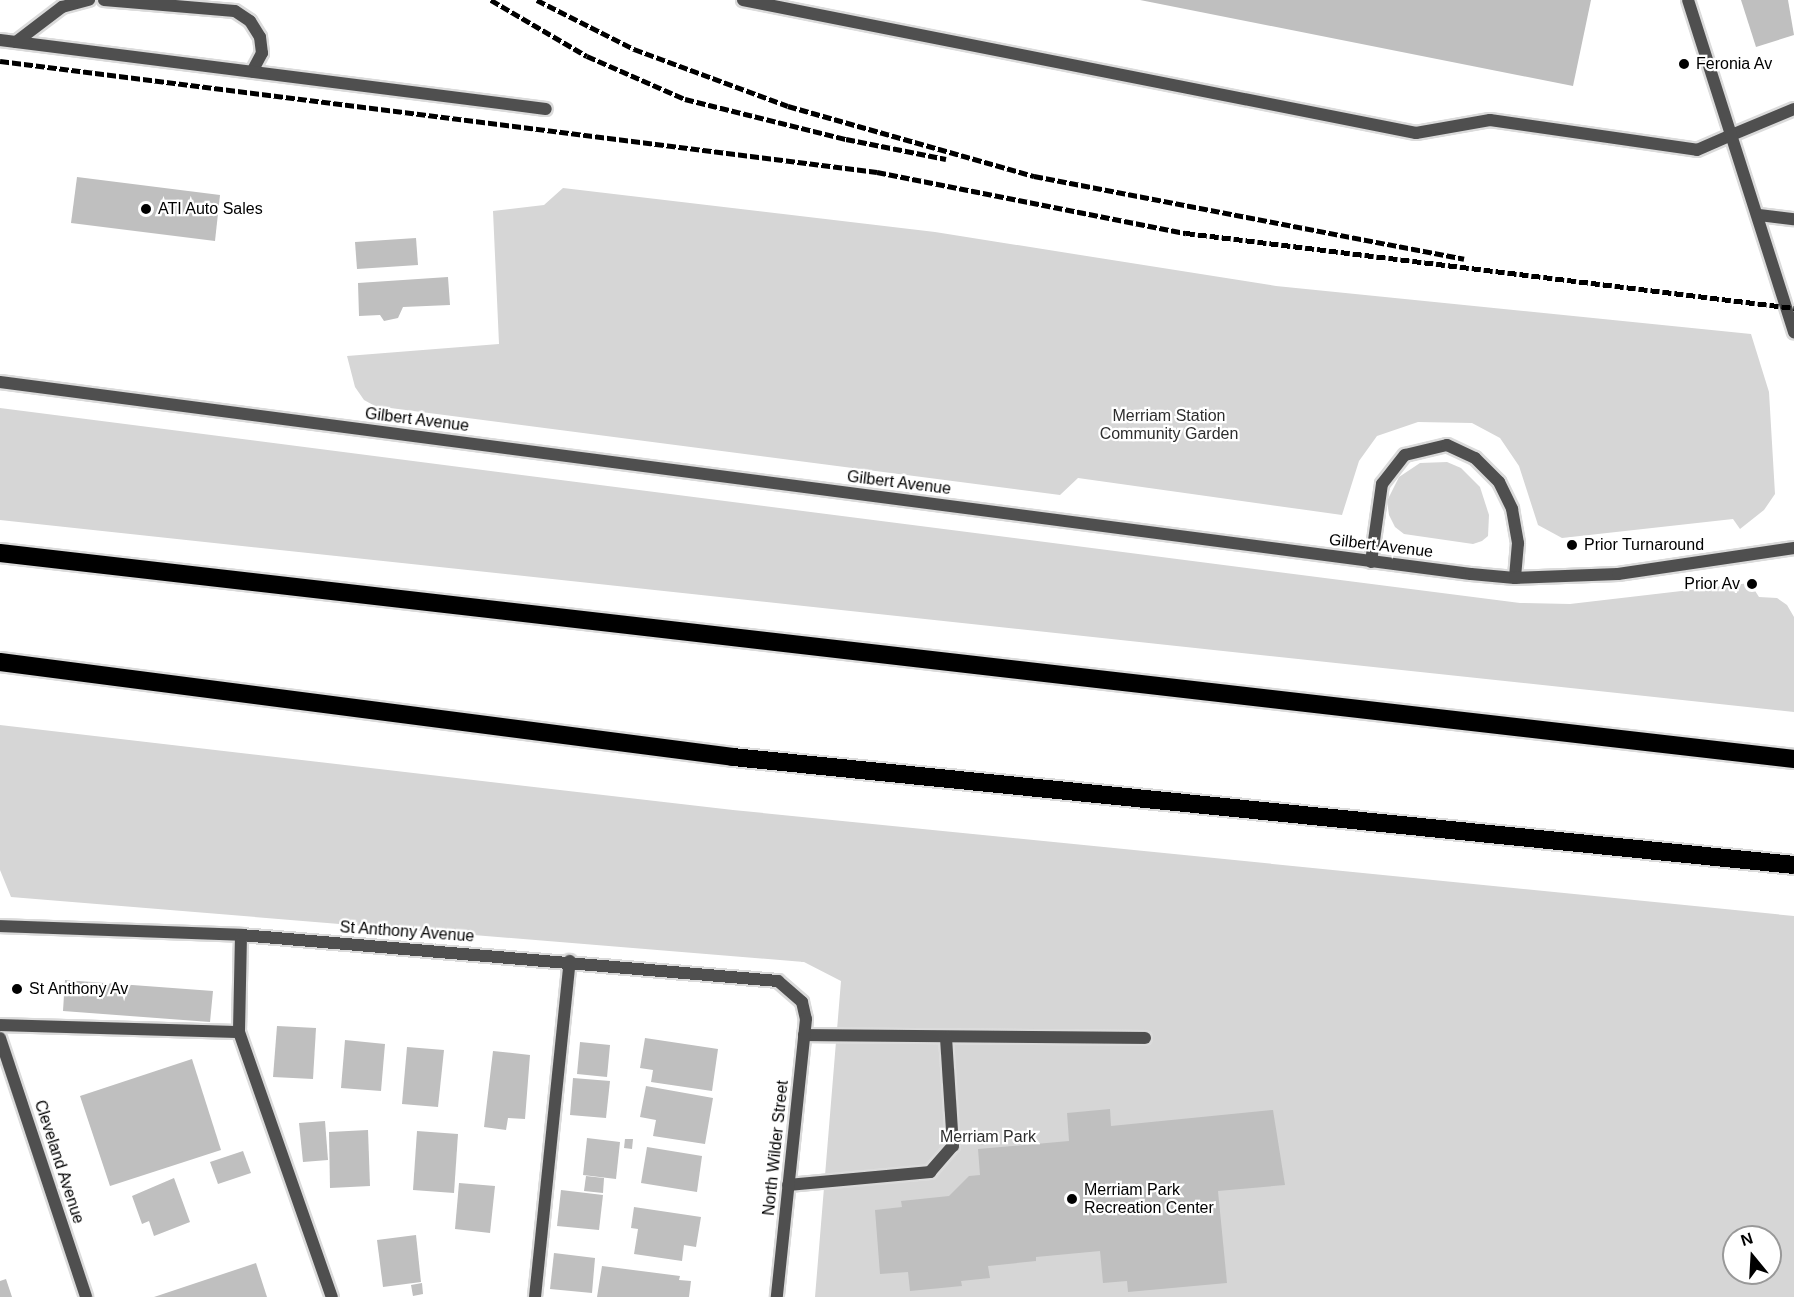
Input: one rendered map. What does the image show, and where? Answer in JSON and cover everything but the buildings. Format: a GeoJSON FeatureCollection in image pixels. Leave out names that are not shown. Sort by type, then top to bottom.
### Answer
{"type":"FeatureCollection","features":[{"type":"Feature","properties":{"kind":"highway"},"geometry":{"type":"LineString","coordinates":[[0,553],[1794,759]]}},
{"type":"Feature","properties":{"kind":"highway"},"geometry":{"type":"LineString","coordinates":[[0,662],[733,758],[1794,865]]}},
{"type":"Feature","properties":{"kind":"street"},"geometry":{"type":"LineString","coordinates":[[16,42],[62,7],[89,0]]}},
{"type":"Feature","properties":{"kind":"street"},"geometry":{"type":"LineString","coordinates":[[104,0],[235,11],[250,21],[260,37],[262,53],[252,72]]}},
{"type":"Feature","properties":{"kind":"street"},"geometry":{"type":"LineString","coordinates":[[743,0],[1416,134],[1490,120],[1697,150],[1794,109]]}},
{"type":"Feature","properties":{"kind":"street"},"geometry":{"type":"LineString","coordinates":[[1688,0],[1734,134],[1794,332]]}},
{"type":"Feature","properties":{"kind":"street"},"geometry":{"type":"LineString","coordinates":[[0,39],[546,109]]}},
{"type":"Feature","properties":{"kind":"street"},"geometry":{"type":"LineString","coordinates":[[1759,215],[1794,219]]}},
{"type":"Feature","properties":{"kind":"street","name":"Gilbert Avenue"},"geometry":{"type":"LineString","coordinates":[[0,382],[1371,562],[1515,578],[1618,574],[1794,548]]}},
{"type":"Feature","properties":{"kind":"street"},"geometry":{"type":"LineString","coordinates":[[1371,562],[1382,484],[1405,455],[1447,445],[1475,458],[1499,482],[1512,509],[1518,543],[1515,578]]}},
{"type":"Feature","properties":{"kind":"street","name":"St Anthony Avenue"},"geometry":{"type":"LineString","coordinates":[[0,926],[241,935],[570,961],[778,981],[802,1002]]}},
{"type":"Feature","properties":{"kind":"street"},"geometry":{"type":"LineString","coordinates":[[241,935],[238,1032],[332,1297]]}},
{"type":"Feature","properties":{"kind":"street"},"geometry":{"type":"LineString","coordinates":[[535,1297],[570,961]]}},
{"type":"Feature","properties":{"kind":"street","name":"North Wilder Street"},"geometry":{"type":"LineString","coordinates":[[777,1297],[804,1035],[802,1002]]}},
{"type":"Feature","properties":{"kind":"street"},"geometry":{"type":"LineString","coordinates":[[0,1025],[238,1032]]}},
{"type":"Feature","properties":{"kind":"street"},"geometry":{"type":"LineString","coordinates":[[804,1035],[1145,1038]]}},
{"type":"Feature","properties":{"kind":"street"},"geometry":{"type":"LineString","coordinates":[[788,1185],[930,1172],[952,1146],[946,1036]]}},
{"type":"Feature","properties":{"kind":"street","name":"Cleveland Avenue"},"geometry":{"type":"LineString","coordinates":[[0,1038],[86,1297]]}},
{"type":"Feature","properties":{"kind":"green space","name":"Merriam Station Community Garden"},"geometry":{"type":"Polygon","coordinates":[[[563,188],[935,232],[1276,286],[1751,334],[1769,392],[1775,494],[1764,510],[1740,529],[1733,519],[1562,538],[1538,525],[1519,466],[1500,438],[1472,423],[1418,422],[1377,436],[1359,461],[1342,515],[1078,478],[1060,495],[375,406],[364,400],[355,387],[347,356],[499,344],[493,211],[544,205],[563,188]]]}},
{"type":"Feature","properties":{"kind":"green space"},"geometry":{"type":"Polygon","coordinates":[[[0,408],[1520,603],[1570,604],[1750,583],[1759,597],[1777,598],[1787,605],[1794,617],[1794,712],[0,520],[0,408]]]}},
{"type":"Feature","properties":{"kind":"green space"},"geometry":{"type":"Polygon","coordinates":[[[1447,462],[1461,468],[1480,487],[1489,515],[1488,536],[1482,541],[1473,544],[1404,534],[1395,527],[1389,515],[1387,501],[1399,477],[1420,463],[1447,462]]]}},
{"type":"Feature","properties":{"kind":"green space","name":"Merriam Park"},"geometry":{"type":"Polygon","coordinates":[[[0,725],[733,810],[1794,916],[1794,1297],[815,1297],[841,981],[804,962],[11,897],[0,870],[0,725]]]}},
{"type":"Feature","properties":{"kind":"railway"},"geometry":{"type":"LineString","coordinates":[[491,0],[587,56],[685,99],[846,139],[946,159]]}},
{"type":"Feature","properties":{"kind":"railway"},"geometry":{"type":"LineString","coordinates":[[537,0],[634,49],[788,106],[1034,176],[1464,259]]}},
{"type":"Feature","properties":{"kind":"railway"},"geometry":{"type":"LineString","coordinates":[[0,61],[877,172],[1186,233],[1794,308]]}},
{"type":"Feature","properties":{"kind":"place","name":"Feronia Av"},"geometry":{"type":"Point","coordinates":[1684,64]}},
{"type":"Feature","properties":{"kind":"place","name":"ATI Auto Sales"},"geometry":{"type":"Point","coordinates":[146,209]}},
{"type":"Feature","properties":{"kind":"place","name":"Prior Turnaround"},"geometry":{"type":"Point","coordinates":[1572,545]}},
{"type":"Feature","properties":{"kind":"place","name":"Prior Av"},"geometry":{"type":"Point","coordinates":[1752,584]}},
{"type":"Feature","properties":{"kind":"place","name":"St Anthony Av"},"geometry":{"type":"Point","coordinates":[17,989]}},
{"type":"Feature","properties":{"kind":"place","name":"Merriam Park Recreation Center"},"geometry":{"type":"Point","coordinates":[1072,1199]}}]}
